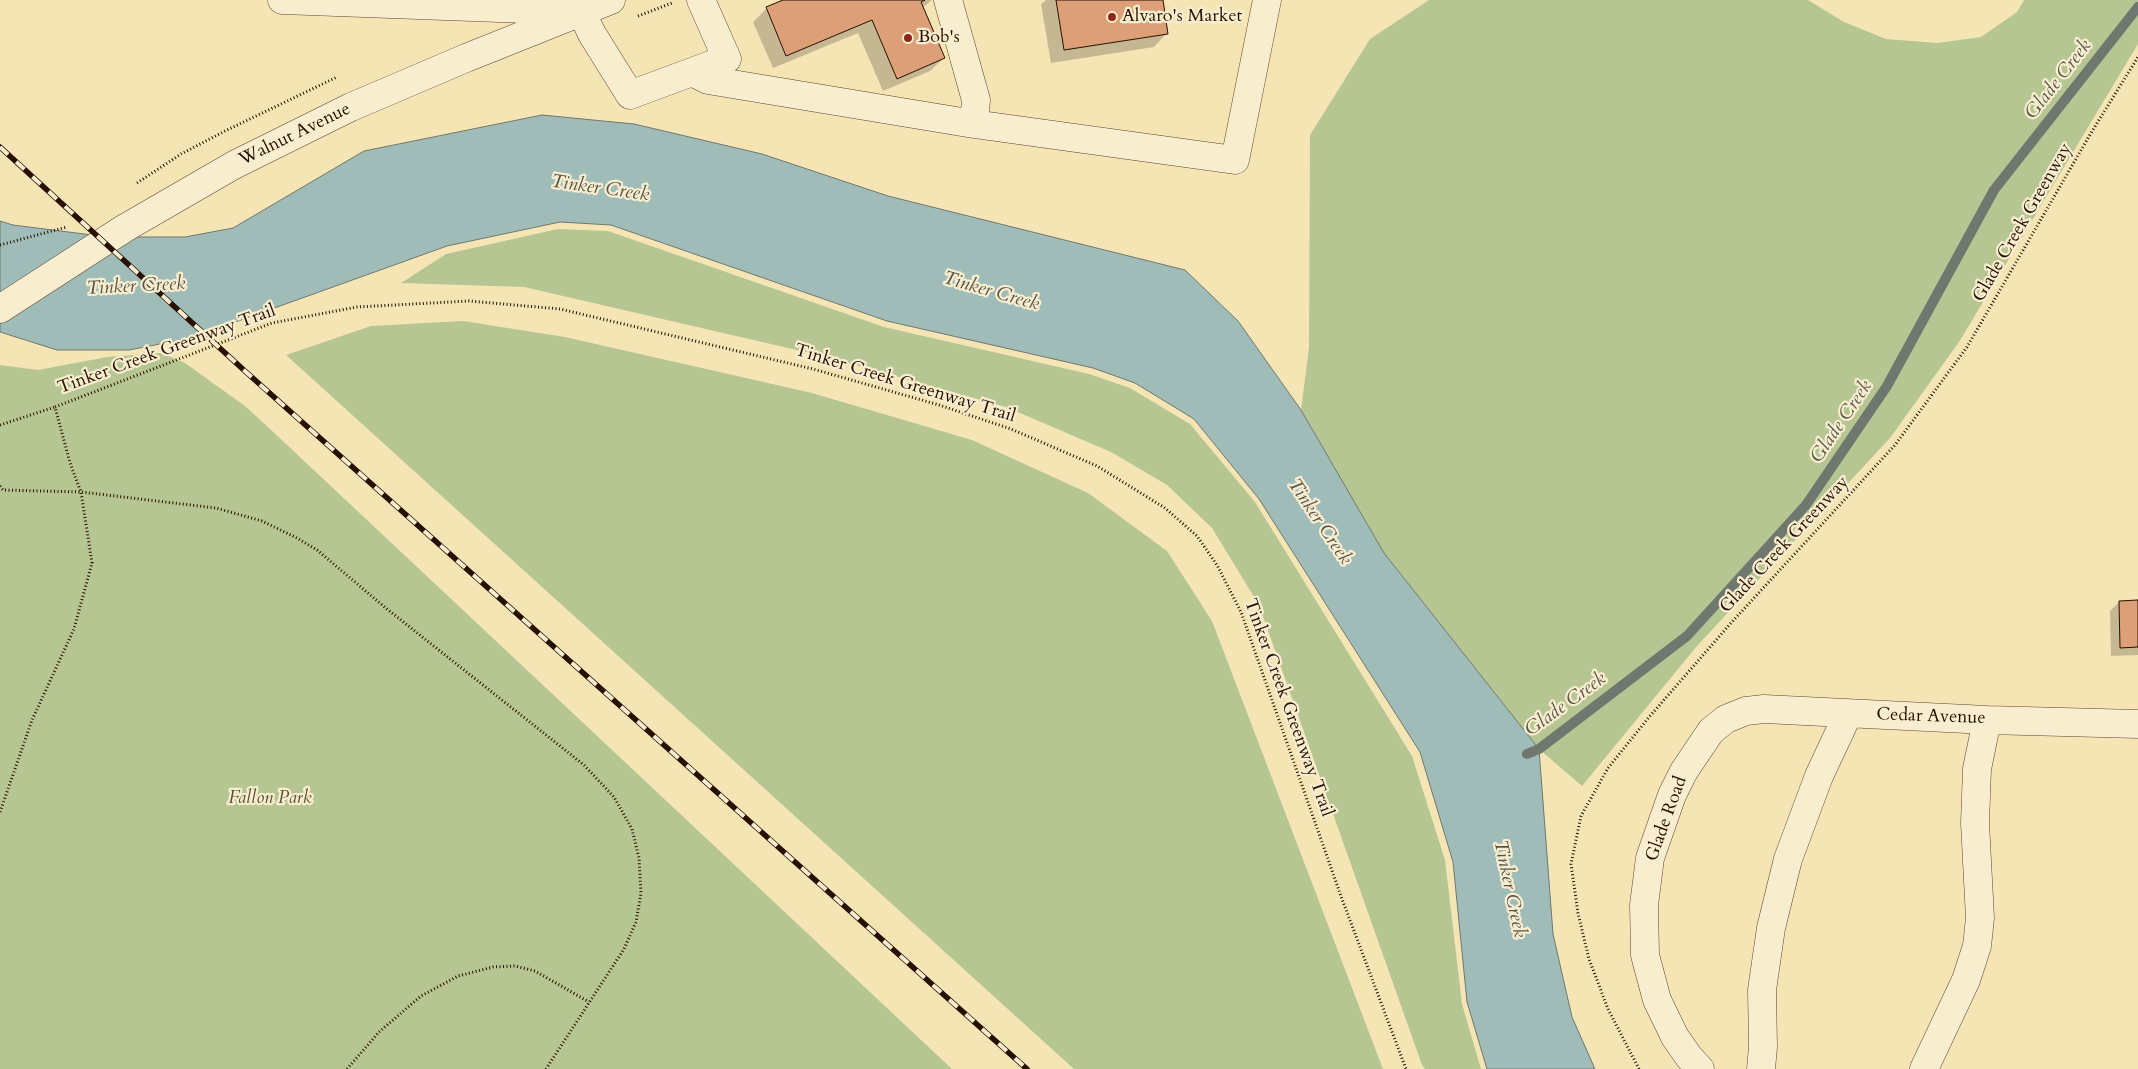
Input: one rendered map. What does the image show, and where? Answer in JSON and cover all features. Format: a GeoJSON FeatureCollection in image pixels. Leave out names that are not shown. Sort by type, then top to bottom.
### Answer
{"type":"FeatureCollection","features":[{"type":"Feature","properties":{"kind":"street"},"geometry":{"type":"LineString","coordinates":[[282,0],[581,12],[592,34],[630,95],[727,59],[701,0]]}},
{"type":"Feature","properties":{"kind":"street","name":"Walnut Avenue"},"geometry":{"type":"LineString","coordinates":[[0,309],[125,228],[234,165],[352,107],[466,58],[611,0]]}},
{"type":"Feature","properties":{"kind":"street"},"geometry":{"type":"LineString","coordinates":[[948,0],[976,100],[974,124]]}},
{"type":"Feature","properties":{"kind":"street"},"geometry":{"type":"LineString","coordinates":[[692,72],[708,80],[974,124],[1235,160],[1267,0]]}},
{"type":"Feature","properties":{"kind":"street","name":"Cedar Avenue"},"geometry":{"type":"LineString","coordinates":[[1726,719],[1746,711],[1764,709],[1987,720],[2138,724]]}},
{"type":"Feature","properties":{"kind":"street"},"geometry":{"type":"LineString","coordinates":[[1761,1069],[1763,1047],[1762,990],[1773,920],[1788,859],[1819,776],[1848,714]]}},
{"type":"Feature","properties":{"kind":"street","name":"Glade Road"},"geometry":{"type":"LineString","coordinates":[[1700,1069],[1689,1058],[1675,1037],[1657,1000],[1646,955],[1644,905],[1650,858],[1672,795],[1684,771],[1711,731],[1726,719]]}},
{"type":"Feature","properties":{"kind":"street"},"geometry":{"type":"LineString","coordinates":[[1924,1069],[1966,980],[1977,946],[1980,918],[1975,814],[1977,769],[1987,720]]}},
{"type":"Feature","properties":{"kind":"path"},"geometry":{"type":"LineString","coordinates":[[635,18],[668,4]]}},
{"type":"Feature","properties":{"kind":"path","name":"Glade Creek Greenway"},"geometry":{"type":"LineString","coordinates":[[1639,1069],[1602,993],[1589,960],[1578,914],[1571,864],[1582,816],[1608,768],[1650,716],[1731,623],[1895,445],[1967,347],[2086,141],[2138,57]]}},
{"type":"Feature","properties":{"kind":"path"},"geometry":{"type":"LineString","coordinates":[[0,245],[76,224]]}},
{"type":"Feature","properties":{"kind":"path","name":"Tinker Creek Greenway Trail"},"geometry":{"type":"LineString","coordinates":[[0,425],[55,407],[272,323],[357,306],[469,301],[560,309],[813,369],[938,405],[1002,426],[1097,466],[1165,508],[1197,536],[1217,565],[1241,612],[1342,899],[1406,1069]]}},
{"type":"Feature","properties":{"kind":"path","name":"Tinker Creek Greenway Trail"},"geometry":{"type":"LineString","coordinates":[[0,812],[32,720],[74,629],[92,563],[81,492],[70,463],[55,407]]}},
{"type":"Feature","properties":{"kind":"path"},"geometry":{"type":"LineString","coordinates":[[0,486],[3,490],[81,492],[216,508],[262,522],[297,538],[317,550],[387,609],[584,765],[614,797],[632,829],[639,858],[641,894],[636,922],[624,949],[546,1069]]}},
{"type":"Feature","properties":{"kind":"path"},"geometry":{"type":"LineString","coordinates":[[347,1069],[379,1032],[421,996],[458,976],[493,966],[515,966],[535,971],[588,1002]]}},
{"type":"Feature","properties":{"kind":"green space"},"geometry":{"type":"Polygon","coordinates":[[[1429,0],[1808,0],[1844,22],[1886,39],[1937,43],[1981,37],[2017,12],[2024,0],[2138,0],[2138,44],[1959,342],[1890,438],[1697,646],[1582,786],[1539,749],[1384,553],[1301,410],[1309,348],[1310,135],[1370,39],[1429,0]]]}},
{"type":"Feature","properties":{"kind":"green space"},"geometry":{"type":"Polygon","coordinates":[[[558,229],[608,231],[884,327],[1089,374],[1130,388],[1190,424],[1255,502],[1412,756],[1445,860],[1462,1004],[1481,1069],[1425,1069],[1422,1065],[1259,605],[1212,528],[1167,485],[1111,452],[1006,407],[827,357],[524,287],[401,283],[446,254],[558,229]]]}},
{"type":"Feature","properties":{"kind":"green space"},"geometry":{"type":"Polygon","coordinates":[[[463,321],[565,337],[812,393],[972,440],[1088,493],[1167,551],[1212,621],[1383,1069],[1074,1069],[286,355],[371,326],[463,321]]]}},
{"type":"Feature","properties":{"kind":"green space","name":"Fallon Park"},"geometry":{"type":"Polygon","coordinates":[[[161,353],[185,363],[245,406],[952,1069],[0,1069],[0,365],[38,370],[107,357],[161,353]]]}},
{"type":"Feature","properties":{"kind":"water","name":"Tinker Creek"},"geometry":{"type":"Polygon","coordinates":[[[542,115],[634,124],[762,154],[888,196],[1185,270],[1238,321],[1301,410],[1384,553],[1539,749],[1553,934],[1572,1017],[1595,1069],[1487,1069],[1467,1002],[1453,862],[1420,752],[1259,499],[1194,419],[1135,383],[1093,368],[887,321],[611,225],[560,222],[447,246],[191,338],[129,350],[57,350],[0,332],[0,221],[13,225],[108,237],[185,237],[233,228],[364,151],[542,115]]]}},
{"type":"Feature","properties":{"kind":"building","name":"Bob's"},"geometry":{"type":"Polygon","coordinates":[[[783,0],[925,0],[921,2],[945,58],[897,79],[872,20],[786,56],[766,7],[783,0]]]}},
{"type":"Feature","properties":{"kind":"building","name":"Alvaro's Market"},"geometry":{"type":"Polygon","coordinates":[[[1056,0],[1163,0],[1168,34],[1064,50],[1056,0]]]}},
{"type":"Feature","properties":{"kind":"building"},"geometry":{"type":"Polygon","coordinates":[[[2138,600],[2138,647],[2120,648],[2119,601],[2138,600]]]}},
{"type":"Feature","properties":{"kind":"waterway","name":"Glade Creek"},"geometry":{"type":"LineString","coordinates":[[1527,754],[1539,749],[1687,636],[1806,505],[1887,386],[1994,190],[2138,7]]}},
{"type":"Feature","properties":{"kind":"railway"},"geometry":{"type":"LineString","coordinates":[[0,147],[246,372],[1027,1069]]}},
{"type":"Feature","properties":{"kind":"place","name":"Alvaro's Market"},"geometry":{"type":"Point","coordinates":[1112,17]}},
{"type":"Feature","properties":{"kind":"place","name":"Bob's"},"geometry":{"type":"Point","coordinates":[908,38]}}]}
